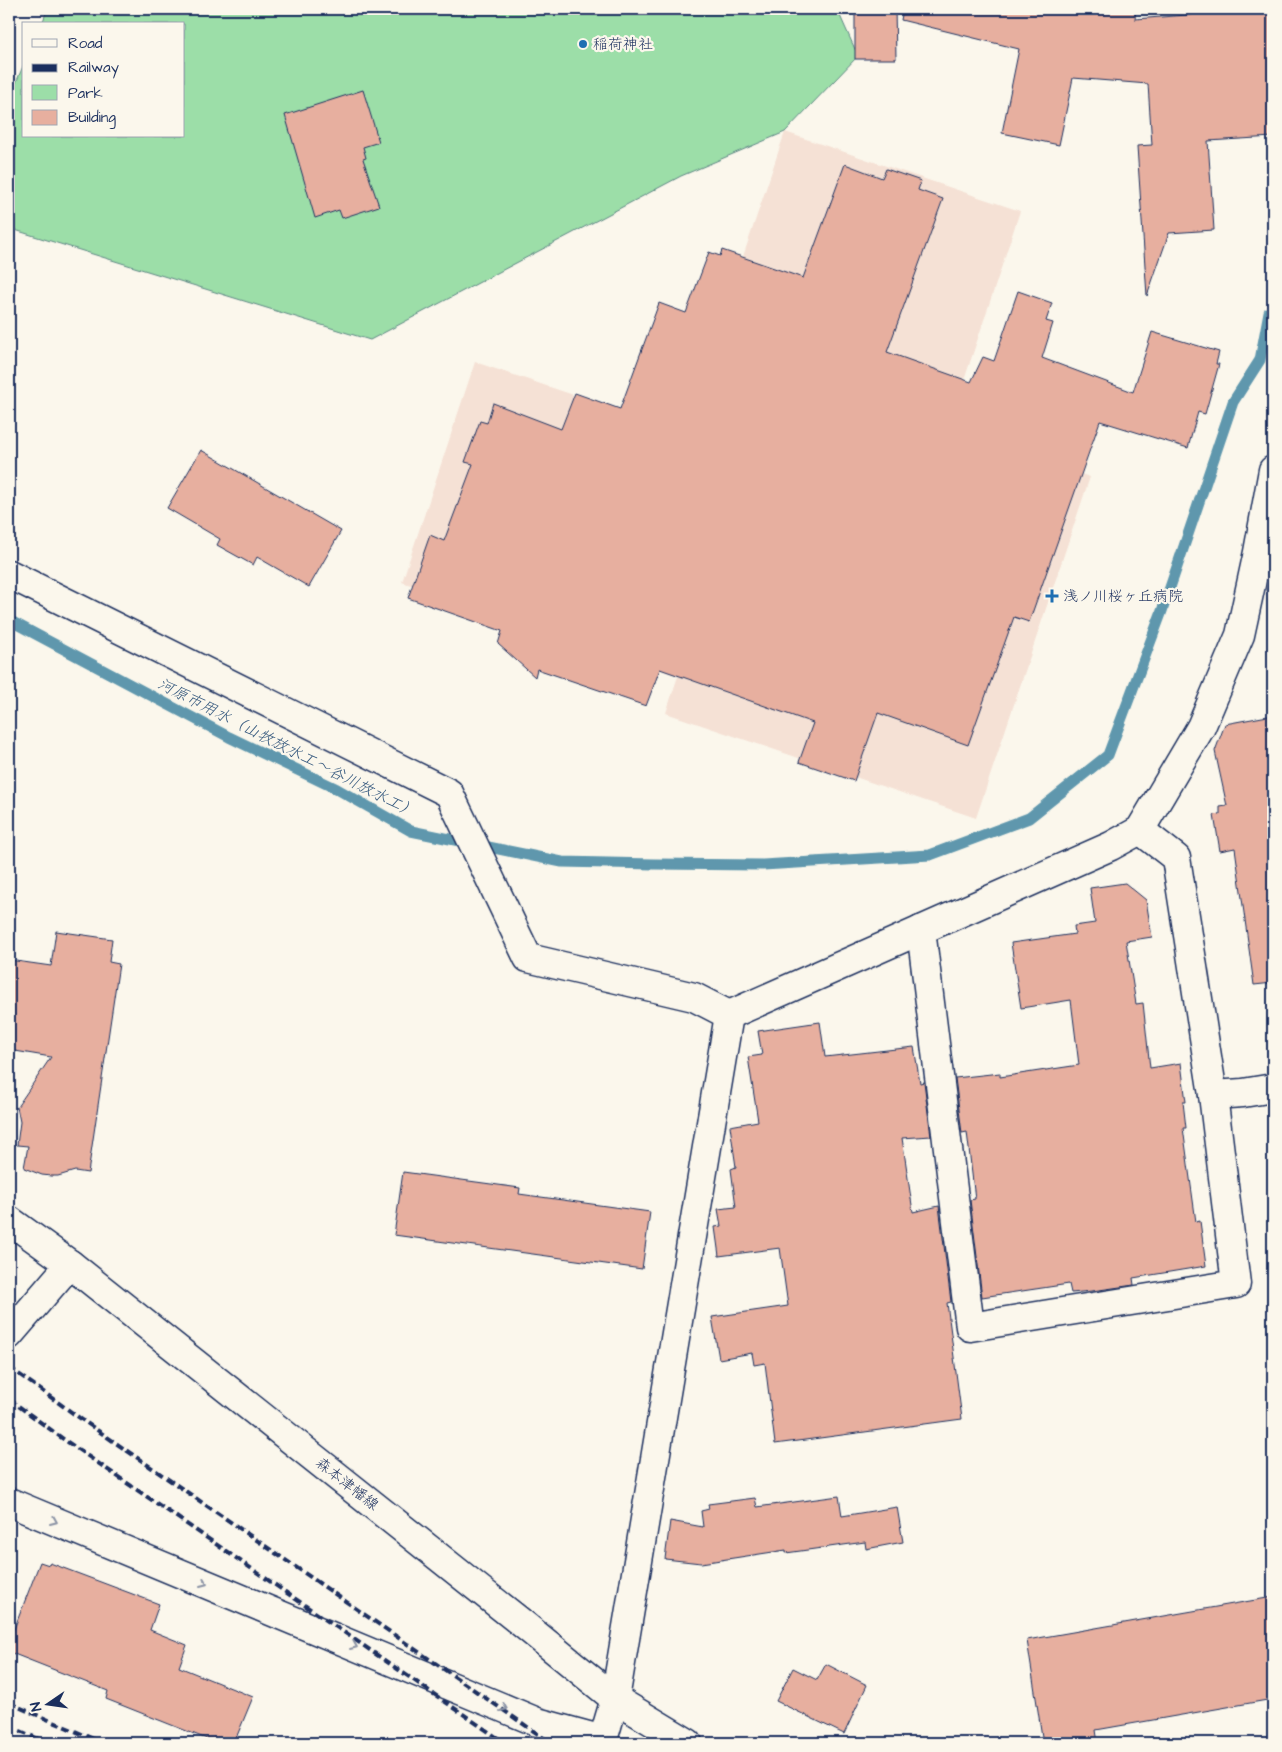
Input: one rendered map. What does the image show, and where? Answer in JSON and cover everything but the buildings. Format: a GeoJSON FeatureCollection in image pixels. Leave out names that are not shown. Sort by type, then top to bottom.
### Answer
{"type":"FeatureCollection","features":[{"type":"Feature","properties":{"kind":"street"},"geometry":{"type":"LineString","coordinates":[[728,1015],[1111,846],[1140,830],[1201,727],[1240,635],[1273,470]]}},
{"type":"Feature","properties":{"kind":"street"},"geometry":{"type":"LineString","coordinates":[[9,574],[449,793],[528,958],[694,997],[728,1015]]}},
{"type":"Feature","properties":{"kind":"street"},"geometry":{"type":"LineString","coordinates":[[921,930],[970,1327],[1236,1284],[1213,1095],[1176,858],[1140,830]]}},
{"type":"Feature","properties":{"kind":"street"},"geometry":{"type":"LineString","coordinates":[[9,1502],[537,1722],[602,1742],[615,1698],[728,1015]]}},
{"type":"Feature","properties":{"kind":"street"},"geometry":{"type":"LineString","coordinates":[[1213,1095],[1273,1088]]}},
{"type":"Feature","properties":{"kind":"street","name":"森本津幡線"},"geometry":{"type":"LineString","coordinates":[[9,1220],[70,1264],[516,1617],[615,1698],[688,1743]]}},
{"type":"Feature","properties":{"kind":"street"},"geometry":{"type":"LineString","coordinates":[[9,1335],[70,1264]]}},
{"type":"Feature","properties":{"kind":"shaded area"},"geometry":{"type":"Polygon","coordinates":[[[785,132],[1020,211],[948,429],[1090,477],[976,818],[666,713],[678,676],[402,582],[475,362],[684,432],[785,132]]]}},
{"type":"Feature","properties":{"kind":"green space"},"geometry":{"type":"Polygon","coordinates":[[[50,9],[837,9],[858,56],[785,132],[681,176],[370,340],[15,230],[9,192],[9,99],[22,69],[22,138],[185,138],[185,22],[43,22],[46,13],[50,9]]]}},
{"type":"Feature","properties":{"kind":"waterway","name":"河原市用水（山牧放水工～谷川放水工）"},"geometry":{"type":"LineString","coordinates":[[9,620],[229,737],[337,789],[411,831],[562,862],[763,865],[930,855],[1029,818],[1108,755],[1162,611],[1233,402],[1260,360],[1269,312],[1273,310]]}},
{"type":"Feature","properties":{"kind":"railway"},"geometry":{"type":"LineString","coordinates":[[9,1367],[81,1419],[551,1743]]}},
{"type":"Feature","properties":{"kind":"railway"},"geometry":{"type":"LineString","coordinates":[[9,1399],[66,1441],[505,1743]]}},
{"type":"Feature","properties":{"kind":"railway"},"geometry":{"type":"LineString","coordinates":[[9,1703],[103,1743]]}},
{"type":"Feature","properties":{"kind":"railway"},"geometry":{"type":"LineString","coordinates":[[9,1726],[48,1743]]}},
{"type":"Feature","properties":{"kind":"place","name":"稲荷神社"},"geometry":{"type":"Point","coordinates":[583,44]}},
{"type":"Feature","properties":{"kind":"place","name":"浅ノ川桜ヶ丘病院"},"geometry":{"type":"Point","coordinates":[1052,596]}}]}
